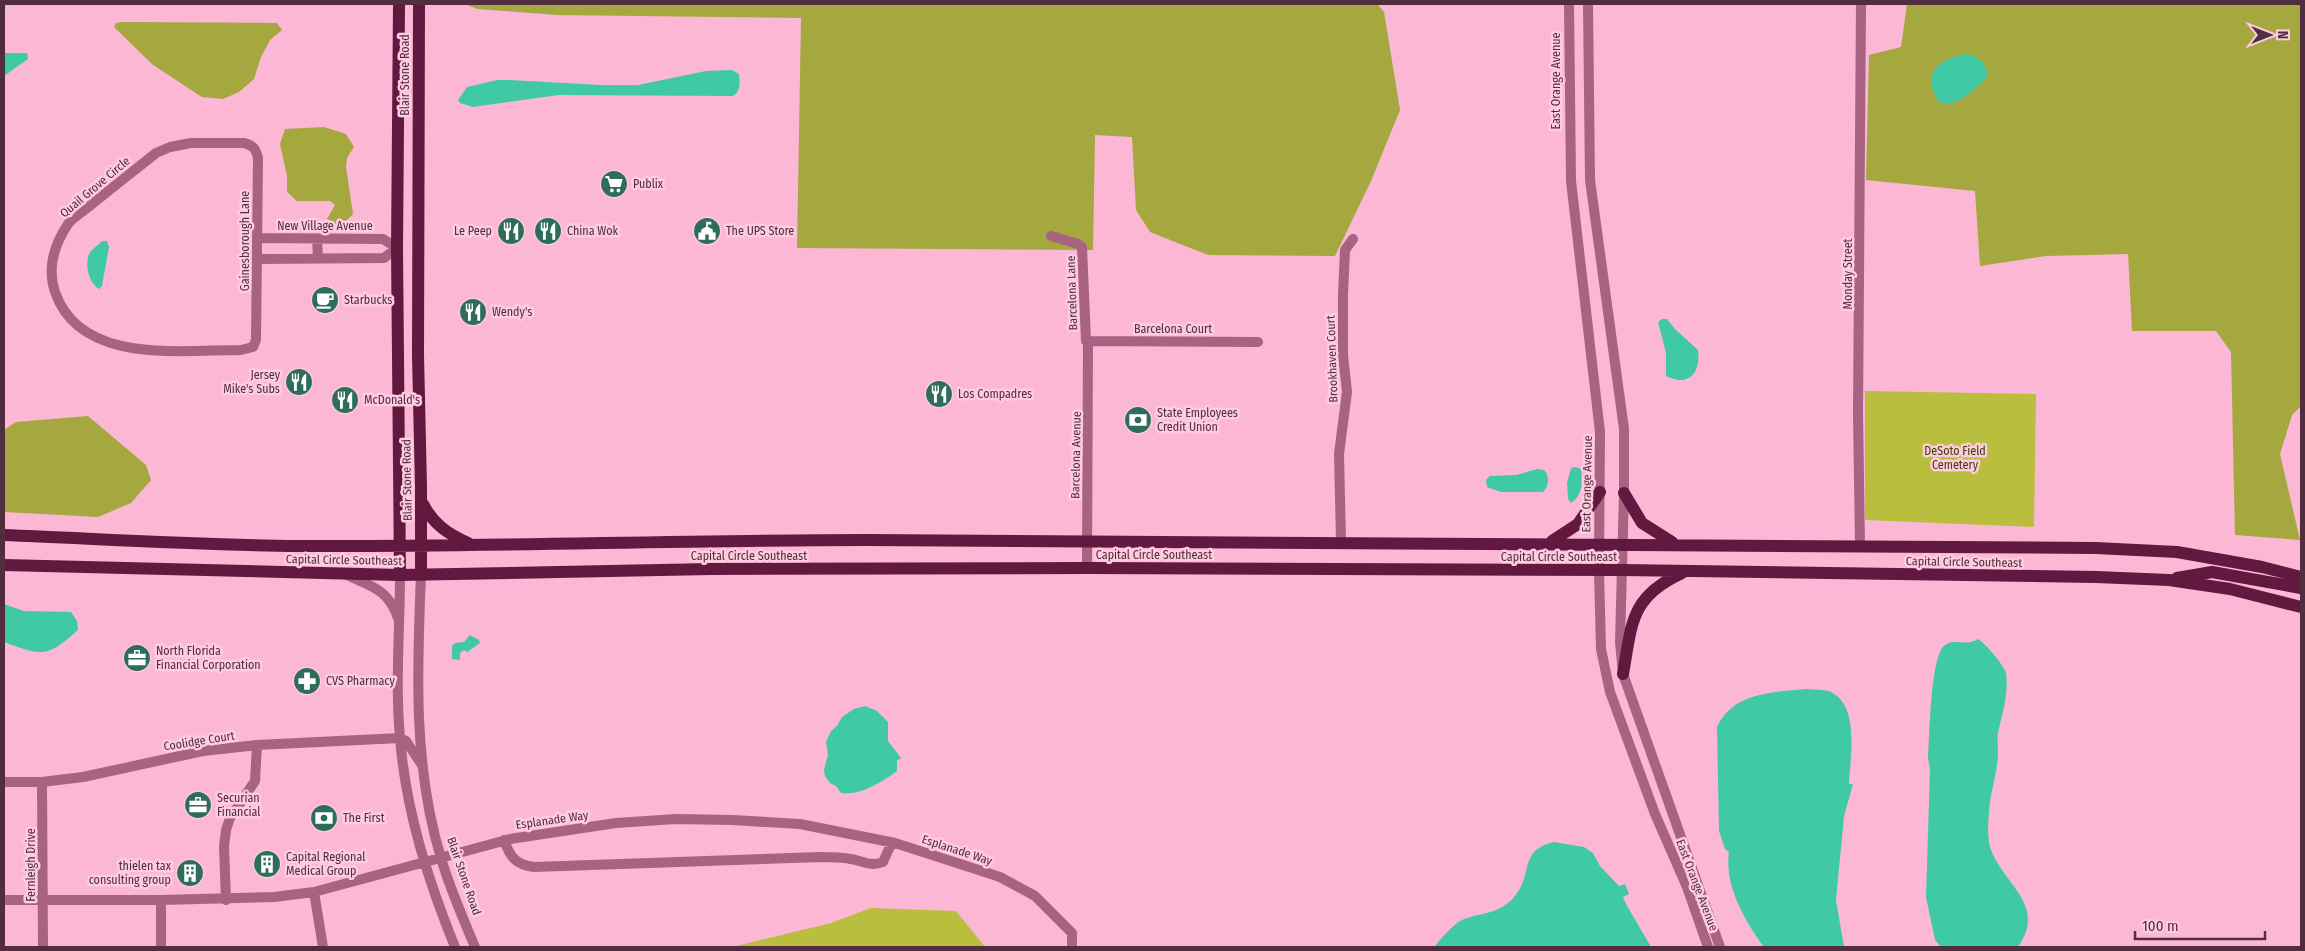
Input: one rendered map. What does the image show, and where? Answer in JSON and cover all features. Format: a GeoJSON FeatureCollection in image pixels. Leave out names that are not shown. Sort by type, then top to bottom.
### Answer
{"type":"FeatureCollection","features":[{"type":"Feature","properties":{"kind":"main road","name":"Blair Stone Road"},"geometry":{"type":"LineString","coordinates":[[399,4],[397,248],[400,575]]}},
{"type":"Feature","properties":{"kind":"main road","name":"Blair Stone Road"},"geometry":{"type":"LineString","coordinates":[[419,4],[418,248],[422,501],[421,574]]}},
{"type":"Feature","properties":{"kind":"main road"},"geometry":{"type":"LineString","coordinates":[[397,248],[418,248]]}},
{"type":"Feature","properties":{"kind":"main road"},"geometry":{"type":"LineString","coordinates":[[1552,541],[1578,524],[1600,492]]}},
{"type":"Feature","properties":{"kind":"main road"},"geometry":{"type":"LineString","coordinates":[[1624,493],[1642,523],[1674,543]]}},
{"type":"Feature","properties":{"kind":"main road"},"geometry":{"type":"LineString","coordinates":[[422,501],[428,514],[444,531],[473,545]]}},
{"type":"Feature","properties":{"kind":"main road","name":"Capital Circle Southeast"},"geometry":{"type":"LineString","coordinates":[[4,535],[290,546],[422,546],[743,540],[1341,540],[1599,541],[1623,543],[2096,548],[2177,552],[2262,567],[2301,577]]}},
{"type":"Feature","properties":{"kind":"main road","name":"Capital Circle Southeast"},"geometry":{"type":"LineString","coordinates":[[4,565],[341,572],[400,575],[711,569],[1087,568],[1622,570],[2096,577],[2169,580],[2230,589],[2301,607]]}},
{"type":"Feature","properties":{"kind":"main road"},"geometry":{"type":"LineString","coordinates":[[1623,674],[1632,625],[1641,604],[1654,588],[1686,572]]}},
{"type":"Feature","properties":{"kind":"main road"},"geometry":{"type":"LineString","coordinates":[[2169,580],[2197,573],[2212,572],[2301,588]]}},
{"type":"Feature","properties":{"kind":"street","name":"East Orange Avenue"},"geometry":{"type":"LineString","coordinates":[[1569,4],[1571,181],[1600,432],[1598,571],[1600,649],[1610,692],[1655,814],[1687,887],[1708,947]]}},
{"type":"Feature","properties":{"kind":"street","name":"East Orange Avenue"},"geometry":{"type":"LineString","coordinates":[[1588,4],[1590,180],[1624,429],[1620,642],[1623,674],[1720,947]]}},
{"type":"Feature","properties":{"kind":"street","name":"Monday Street"},"geometry":{"type":"LineString","coordinates":[[1860,545],[1858,413],[1861,4]]}},
{"type":"Feature","properties":{"kind":"street","name":"Quail Grove Circle"},"geometry":{"type":"LineString","coordinates":[[250,145],[191,143],[170,147],[156,153],[69,222],[58,242],[52,261],[52,281],[58,300],[79,326],[94,336],[121,347],[241,350],[253,347],[256,340]]}},
{"type":"Feature","properties":{"kind":"street","name":"Gainesborough Lane"},"geometry":{"type":"LineString","coordinates":[[250,145],[256,150],[258,158],[256,340]]}},
{"type":"Feature","properties":{"kind":"street","name":"Barcelona Lane"},"geometry":{"type":"LineString","coordinates":[[1051,236],[1082,247],[1087,341]]}},
{"type":"Feature","properties":{"kind":"street","name":"New Village Avenue"},"geometry":{"type":"LineString","coordinates":[[258,238],[383,239],[397,248]]}},
{"type":"Feature","properties":{"kind":"street"},"geometry":{"type":"LineString","coordinates":[[317,239],[318,258]]}},
{"type":"Feature","properties":{"kind":"street","name":"Brookhaven Court"},"geometry":{"type":"LineString","coordinates":[[1341,540],[1339,454],[1347,392],[1343,354],[1343,295],[1345,250],[1353,239]]}},
{"type":"Feature","properties":{"kind":"street"},"geometry":{"type":"LineString","coordinates":[[258,259],[384,258],[397,248]]}},
{"type":"Feature","properties":{"kind":"street","name":"Barcelona Court"},"geometry":{"type":"LineString","coordinates":[[1087,341],[1258,342]]}},
{"type":"Feature","properties":{"kind":"street","name":"Barcelona Avenue"},"geometry":{"type":"LineString","coordinates":[[1087,341],[1087,568]]}},
{"type":"Feature","properties":{"kind":"street"},"geometry":{"type":"LineString","coordinates":[[341,572],[384,593],[395,609],[400,623]]}},
{"type":"Feature","properties":{"kind":"street","name":"Blair Stone Road"},"geometry":{"type":"LineString","coordinates":[[421,574],[419,715],[422,765],[430,815],[440,857],[475,947]]}},
{"type":"Feature","properties":{"kind":"street","name":"Blair Stone Road"},"geometry":{"type":"LineString","coordinates":[[400,575],[400,738],[407,793],[423,861],[456,947]]}},
{"type":"Feature","properties":{"kind":"street"},"geometry":{"type":"LineString","coordinates":[[400,738],[406,740],[422,765]]}},
{"type":"Feature","properties":{"kind":"street","name":"Coolidge Court"},"geometry":{"type":"LineString","coordinates":[[4,782],[42,782],[83,777],[204,751],[257,745],[400,738]]}},
{"type":"Feature","properties":{"kind":"street"},"geometry":{"type":"LineString","coordinates":[[226,900],[224,846],[226,830],[230,818],[255,781],[257,745]]}},
{"type":"Feature","properties":{"kind":"street","name":"Fernleigh Drive"},"geometry":{"type":"LineString","coordinates":[[42,782],[43,947]]}},
{"type":"Feature","properties":{"kind":"street","name":"Esplanade Way"},"geometry":{"type":"LineString","coordinates":[[4,900],[226,900],[274,897],[314,892],[504,840],[616,823],[676,818],[800,824],[892,842],[1000,878],[1035,896],[1072,933],[1072,945]]}},
{"type":"Feature","properties":{"kind":"street"},"geometry":{"type":"LineString","coordinates":[[504,840],[514,860],[525,866],[534,867],[821,857],[850,858],[868,864],[876,864],[883,862],[892,842]]}},
{"type":"Feature","properties":{"kind":"street"},"geometry":{"type":"LineString","coordinates":[[314,892],[323,947]]}},
{"type":"Feature","properties":{"kind":"street"},"geometry":{"type":"LineString","coordinates":[[161,900],[161,947]]}},
{"type":"Feature","properties":{"kind":"green space","name":"DeSoto Field Cemetery"},"geometry":{"type":"Polygon","coordinates":[[[1865,391],[2036,394],[2034,527],[1865,520],[1865,391]]]}},
{"type":"Feature","properties":{"kind":"green space"},"geometry":{"type":"Polygon","coordinates":[[[871,908],[956,911],[985,947],[732,947],[831,923],[871,908]]]}},
{"type":"Feature","properties":{"kind":"shaded area"},"geometry":{"type":"Polygon","coordinates":[[[464,4],[1377,4],[1384,12],[1400,110],[1371,181],[1335,256],[1208,255],[1150,232],[1136,210],[1132,137],[1095,135],[1093,250],[797,248],[801,18],[557,15],[478,9],[464,4]]]}},
{"type":"Feature","properties":{"kind":"shaded area"},"geometry":{"type":"Polygon","coordinates":[[[1907,4],[2301,4],[2301,406],[2292,415],[2280,454],[2300,540],[2235,535],[2231,352],[2216,331],[2132,331],[2128,254],[2046,256],[1980,266],[1975,191],[1866,180],[1869,55],[1901,47],[1907,4]]]}},
{"type":"Feature","properties":{"kind":"shaded area"},"geometry":{"type":"Polygon","coordinates":[[[116,23],[277,23],[282,30],[270,40],[261,57],[254,79],[239,92],[223,99],[202,97],[153,65],[114,27],[116,23]]]}},
{"type":"Feature","properties":{"kind":"shaded area"},"geometry":{"type":"Polygon","coordinates":[[[4,53],[27,53],[28,59],[4,76],[4,53]]]}},
{"type":"Feature","properties":{"kind":"shaded area"},"geometry":{"type":"Polygon","coordinates":[[[1967,54],[1982,61],[1986,68],[1987,77],[1972,92],[1954,102],[1941,104],[1932,85],[1932,77],[1935,70],[1940,64],[1948,60],[1967,54]]]}},
{"type":"Feature","properties":{"kind":"shaded area"},"geometry":{"type":"Polygon","coordinates":[[[732,70],[739,74],[740,81],[739,89],[733,96],[559,95],[473,107],[460,103],[458,100],[467,87],[497,80],[638,85],[706,71],[732,70]]]}},
{"type":"Feature","properties":{"kind":"shaded area"},"geometry":{"type":"Polygon","coordinates":[[[324,127],[346,134],[354,147],[347,158],[346,167],[353,214],[346,221],[335,224],[327,219],[335,205],[330,201],[297,201],[287,192],[287,176],[280,144],[285,129],[324,127]]]}},
{"type":"Feature","properties":{"kind":"shaded area"},"geometry":{"type":"Polygon","coordinates":[[[102,241],[107,241],[109,247],[102,286],[99,289],[92,282],[88,272],[87,261],[90,252],[102,241]]]}},
{"type":"Feature","properties":{"kind":"shaded area"},"geometry":{"type":"Polygon","coordinates":[[[1662,319],[1667,319],[1698,350],[1698,365],[1692,376],[1687,379],[1674,379],[1666,376],[1666,353],[1658,322],[1662,319]]]}},
{"type":"Feature","properties":{"kind":"shaded area"},"geometry":{"type":"Polygon","coordinates":[[[88,416],[146,465],[151,480],[131,503],[98,517],[4,512],[4,430],[16,422],[88,416]]]}},
{"type":"Feature","properties":{"kind":"shaded area"},"geometry":{"type":"Polygon","coordinates":[[[1571,468],[1581,469],[1582,483],[1580,493],[1571,503],[1568,499],[1567,483],[1571,468]]]}},
{"type":"Feature","properties":{"kind":"shaded area"},"geometry":{"type":"Polygon","coordinates":[[[1537,469],[1544,470],[1548,478],[1548,484],[1543,492],[1501,492],[1487,487],[1486,480],[1490,476],[1516,475],[1537,469]]]}},
{"type":"Feature","properties":{"kind":"shaded area"},"geometry":{"type":"Polygon","coordinates":[[[4,604],[24,611],[71,612],[77,621],[78,630],[59,646],[44,652],[17,647],[4,642],[4,604]]]}},
{"type":"Feature","properties":{"kind":"shaded area"},"geometry":{"type":"Polygon","coordinates":[[[470,635],[479,640],[480,643],[467,652],[464,650],[460,653],[460,660],[452,659],[452,646],[455,643],[464,642],[470,635]]]}},
{"type":"Feature","properties":{"kind":"shaded area"},"geometry":{"type":"Polygon","coordinates":[[[1978,639],[1994,654],[2006,673],[2006,696],[1998,733],[1998,759],[1990,804],[1988,831],[1991,850],[1997,863],[2021,896],[2026,907],[2028,919],[2026,932],[2018,947],[1941,947],[1935,940],[1926,897],[1930,769],[1928,758],[1936,664],[1940,652],[1945,645],[1953,642],[1969,642],[1978,639]]]}},
{"type":"Feature","properties":{"kind":"shaded area"},"geometry":{"type":"Polygon","coordinates":[[[1807,689],[1831,692],[1840,699],[1850,720],[1849,784],[1853,784],[1844,816],[1836,900],[1844,947],[1764,947],[1743,914],[1733,890],[1728,864],[1729,852],[1725,849],[1719,831],[1717,727],[1724,715],[1744,700],[1768,693],[1807,689]]]}},
{"type":"Feature","properties":{"kind":"shaded area"},"geometry":{"type":"Polygon","coordinates":[[[865,706],[877,711],[888,722],[888,741],[901,758],[897,761],[897,771],[878,784],[856,792],[841,793],[825,776],[824,770],[828,755],[826,742],[831,731],[837,726],[842,717],[854,709],[865,706]]]}},
{"type":"Feature","properties":{"kind":"shaded area"},"geometry":{"type":"Polygon","coordinates":[[[1554,842],[1584,847],[1593,853],[1600,866],[1619,886],[1625,884],[1629,894],[1623,897],[1651,947],[1434,947],[1458,922],[1496,910],[1508,903],[1520,888],[1528,864],[1535,851],[1554,842]]]}},
{"type":"Feature","properties":{"kind":"place","name":"Publix"},"geometry":{"type":"Point","coordinates":[614,184]}},
{"type":"Feature","properties":{"kind":"place","name":"Le Peep"},"geometry":{"type":"Point","coordinates":[511,231]}},
{"type":"Feature","properties":{"kind":"place","name":"China Wok"},"geometry":{"type":"Point","coordinates":[548,231]}},
{"type":"Feature","properties":{"kind":"place","name":"The UPS Store"},"geometry":{"type":"Point","coordinates":[707,231]}},
{"type":"Feature","properties":{"kind":"place","name":"Starbucks"},"geometry":{"type":"Point","coordinates":[325,300]}},
{"type":"Feature","properties":{"kind":"place","name":"Wendy's"},"geometry":{"type":"Point","coordinates":[473,312]}},
{"type":"Feature","properties":{"kind":"place","name":"Jersey Mike's Subs"},"geometry":{"type":"Point","coordinates":[299,382]}},
{"type":"Feature","properties":{"kind":"place","name":"Los Compadres"},"geometry":{"type":"Point","coordinates":[939,394]}},
{"type":"Feature","properties":{"kind":"place","name":"McDonald's"},"geometry":{"type":"Point","coordinates":[345,400]}},
{"type":"Feature","properties":{"kind":"place","name":"State Employees Credit Union"},"geometry":{"type":"Point","coordinates":[1138,420]}},
{"type":"Feature","properties":{"kind":"place","name":"North Florida Financial Corporation"},"geometry":{"type":"Point","coordinates":[137,658]}},
{"type":"Feature","properties":{"kind":"place","name":"CVS Pharmacy"},"geometry":{"type":"Point","coordinates":[307,681]}},
{"type":"Feature","properties":{"kind":"place","name":"Securian Financial"},"geometry":{"type":"Point","coordinates":[198,805]}},
{"type":"Feature","properties":{"kind":"place","name":"The First"},"geometry":{"type":"Point","coordinates":[324,818]}},
{"type":"Feature","properties":{"kind":"place","name":"Capital Regional Medical Group"},"geometry":{"type":"Point","coordinates":[267,864]}},
{"type":"Feature","properties":{"kind":"place","name":"thielen tax consulting group"},"geometry":{"type":"Point","coordinates":[190,873]}}]}
